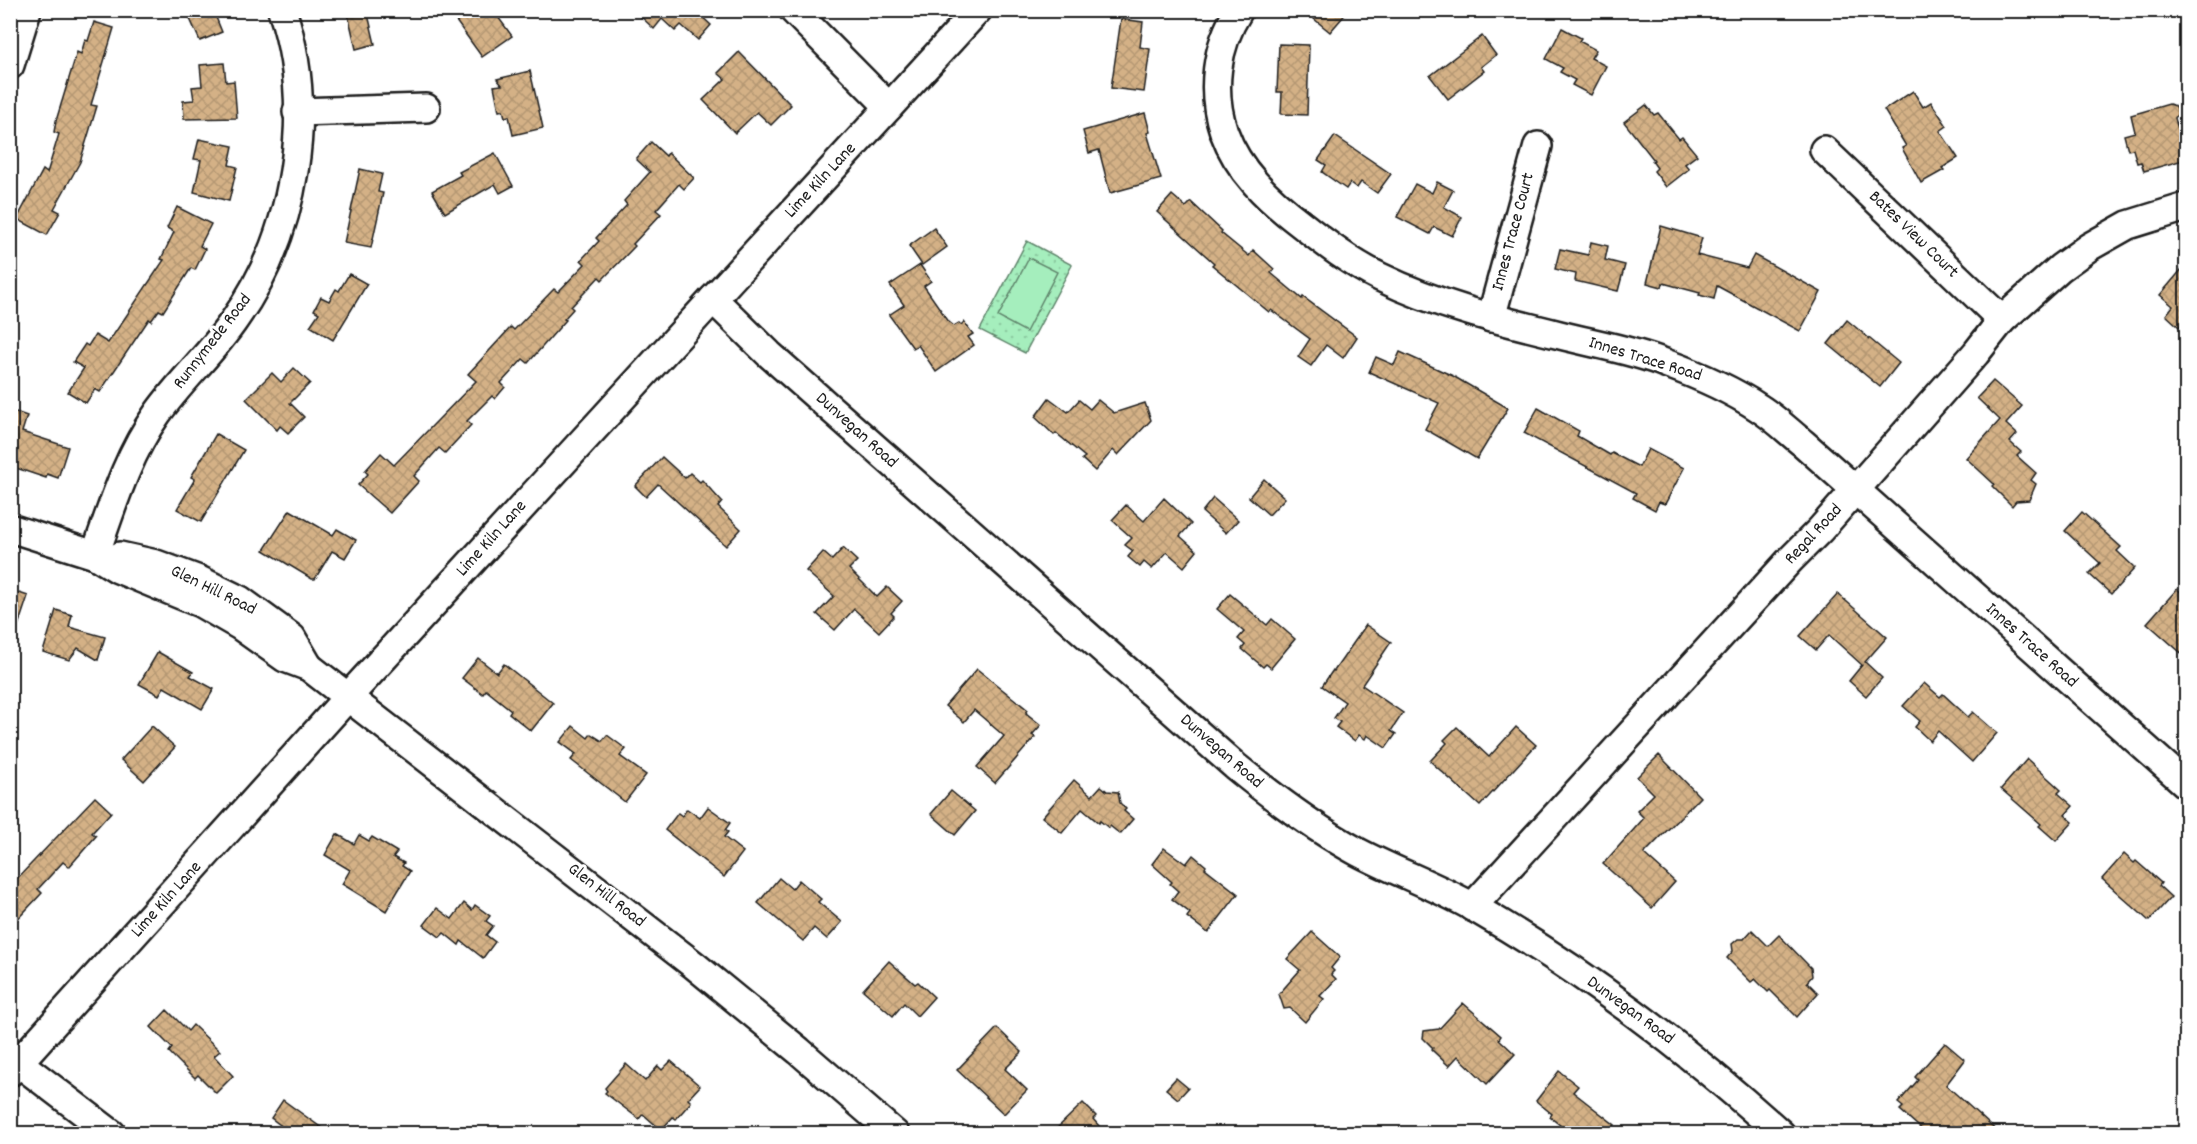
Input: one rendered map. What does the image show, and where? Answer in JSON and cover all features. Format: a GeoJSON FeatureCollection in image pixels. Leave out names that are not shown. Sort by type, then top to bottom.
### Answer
{"type":"FeatureCollection","features":[{"type":"Feature","properties":{"kind":"street"},"geometry":{"type":"LineString","coordinates":[[10,65],[27,10]]}},
{"type":"Feature","properties":{"kind":"street","name":"Runnymede Road"},"geometry":{"type":"LineString","coordinates":[[95,555],[121,481],[156,415],[234,321],[254,291],[272,253],[289,194],[296,151],[296,72],[282,10]]}},
{"type":"Feature","properties":{"kind":"street"},"geometry":{"type":"LineString","coordinates":[[793,10],[889,107]]}},
{"type":"Feature","properties":{"kind":"street","name":"Lime Kiln Lane"},"geometry":{"type":"LineString","coordinates":[[15,1068],[347,698],[978,10]]}},
{"type":"Feature","properties":{"kind":"street","name":"Innes Trace Road"},"geometry":{"type":"LineString","coordinates":[[1239,10],[1226,35],[1219,58],[1216,81],[1218,108],[1228,143],[1235,157],[1275,205],[1330,247],[1379,276],[1436,301],[1491,318],[1654,359],[1713,381],[1760,408],[1804,444],[2187,784]]}},
{"type":"Feature","properties":{"kind":"street"},"geometry":{"type":"LineString","coordinates":[[297,112],[426,108]]}},
{"type":"Feature","properties":{"kind":"street","name":"Innes Trace Court"},"geometry":{"type":"LineString","coordinates":[[1491,318],[1538,146]]}},
{"type":"Feature","properties":{"kind":"street","name":"Bates View Court"},"geometry":{"type":"LineString","coordinates":[[1824,150],[2002,320]]}},
{"type":"Feature","properties":{"kind":"street","name":"Regal Road"},"geometry":{"type":"LineString","coordinates":[[1472,907],[1855,490],[1976,353],[2002,320],[2060,268],[2089,247],[2128,225],[2187,207]]}},
{"type":"Feature","properties":{"kind":"street","name":"Dunvegan Road"},"geometry":{"type":"LineString","coordinates":[[712,299],[769,354],[1235,766],[1273,797],[1321,831],[1352,849],[1472,907],[1604,990],[1695,1059],[1781,1134]]}},
{"type":"Feature","properties":{"kind":"street","name":"Glen Hill Road"},"geometry":{"type":"LineString","coordinates":[[10,528],[95,555],[126,556],[156,564],[177,583],[240,600],[256,624],[292,638],[309,667],[694,965],[800,1051],[895,1134]]}},
{"type":"Feature","properties":{"kind":"street"},"geometry":{"type":"LineString","coordinates":[[15,1068],[112,1134]]}},
{"type":"Feature","properties":{"kind":"green space"},"geometry":{"type":"Polygon","coordinates":[[[1027,241],[1072,265],[1025,353],[980,330],[1027,241]]]}},
{"type":"Feature","properties":{"kind":"green space"},"geometry":{"type":"Polygon","coordinates":[[[1029,258],[1057,272],[1026,332],[998,317],[1029,258]]]}},
{"type":"Feature","properties":{"kind":"building"},"geometry":{"type":"Polygon","coordinates":[[[186,10],[213,10],[222,32],[200,41],[186,10]]]}},
{"type":"Feature","properties":{"kind":"building"},"geometry":{"type":"Polygon","coordinates":[[[347,10],[367,10],[375,44],[356,49],[347,10]]]}},
{"type":"Feature","properties":{"kind":"building"},"geometry":{"type":"Polygon","coordinates":[[[448,10],[493,10],[512,36],[482,57],[448,10]]]}},
{"type":"Feature","properties":{"kind":"building"},"geometry":{"type":"Polygon","coordinates":[[[634,10],[695,10],[711,25],[698,40],[681,25],[675,31],[662,19],[654,29],[634,10]]]}},
{"type":"Feature","properties":{"kind":"building"},"geometry":{"type":"Polygon","coordinates":[[[1322,10],[1349,10],[1330,32],[1314,19],[1322,10]]]}},
{"type":"Feature","properties":{"kind":"building"},"geometry":{"type":"Polygon","coordinates":[[[1121,19],[1143,22],[1140,47],[1150,49],[1144,92],[1111,88],[1121,19]]]}},
{"type":"Feature","properties":{"kind":"building"},"geometry":{"type":"Polygon","coordinates":[[[94,22],[114,28],[91,105],[97,106],[80,162],[54,209],[60,212],[47,235],[17,219],[43,170],[47,173],[59,134],[54,132],[56,121],[77,52],[81,54],[94,22]]]}},
{"type":"Feature","properties":{"kind":"building"},"geometry":{"type":"Polygon","coordinates":[[[1562,28],[1581,38],[1579,41],[1596,50],[1591,58],[1606,66],[1591,95],[1572,85],[1575,80],[1560,72],[1563,68],[1546,59],[1562,28]]]}},
{"type":"Feature","properties":{"kind":"building"},"geometry":{"type":"Polygon","coordinates":[[[1482,36],[1496,55],[1481,67],[1484,71],[1448,99],[1430,76],[1482,36]]]}},
{"type":"Feature","properties":{"kind":"building"},"geometry":{"type":"Polygon","coordinates":[[[1279,44],[1309,45],[1307,115],[1281,114],[1282,92],[1277,92],[1279,44]]]}},
{"type":"Feature","properties":{"kind":"building"},"geometry":{"type":"Polygon","coordinates":[[[739,52],[791,105],[771,125],[757,112],[735,133],[703,100],[725,79],[718,73],[739,52]]]}},
{"type":"Feature","properties":{"kind":"building"},"geometry":{"type":"Polygon","coordinates":[[[224,63],[226,82],[234,81],[237,118],[184,119],[183,101],[194,100],[192,87],[202,86],[200,65],[224,63]]]}},
{"type":"Feature","properties":{"kind":"building"},"geometry":{"type":"Polygon","coordinates":[[[530,71],[543,128],[513,135],[509,116],[505,117],[503,110],[499,111],[494,86],[502,85],[497,79],[530,71]]]}},
{"type":"Feature","properties":{"kind":"building"},"geometry":{"type":"Polygon","coordinates":[[[1913,91],[1923,107],[1931,102],[1947,126],[1940,131],[1958,158],[1942,168],[1944,170],[1921,183],[1902,148],[1906,146],[1884,110],[1913,91]]]}},
{"type":"Feature","properties":{"kind":"building"},"geometry":{"type":"Polygon","coordinates":[[[2169,104],[2176,106],[2178,113],[2175,118],[2180,137],[2187,135],[2187,159],[2144,171],[2141,162],[2137,163],[2133,149],[2128,150],[2124,135],[2135,132],[2131,115],[2169,104]]]}},
{"type":"Feature","properties":{"kind":"building"},"geometry":{"type":"Polygon","coordinates":[[[1646,105],[1654,115],[1658,113],[1679,139],[1682,137],[1697,155],[1685,164],[1689,169],[1666,187],[1654,171],[1657,168],[1652,161],[1654,160],[1624,122],[1646,105]]]}},
{"type":"Feature","properties":{"kind":"building"},"geometry":{"type":"Polygon","coordinates":[[[1145,113],[1150,132],[1147,133],[1161,179],[1110,193],[1099,150],[1089,153],[1083,131],[1145,113]]]}},
{"type":"Feature","properties":{"kind":"building"},"geometry":{"type":"Polygon","coordinates":[[[1335,136],[1391,174],[1377,193],[1361,182],[1357,188],[1350,183],[1346,189],[1322,172],[1326,165],[1318,160],[1335,136]]]}},
{"type":"Feature","properties":{"kind":"building"},"geometry":{"type":"Polygon","coordinates":[[[199,139],[233,146],[229,165],[237,167],[229,201],[194,192],[201,160],[194,159],[199,139]]]}},
{"type":"Feature","properties":{"kind":"building"},"geometry":{"type":"Polygon","coordinates":[[[651,142],[666,156],[668,153],[694,178],[684,189],[679,184],[656,210],[661,214],[633,244],[635,246],[602,280],[599,277],[571,307],[573,309],[564,319],[566,320],[528,363],[523,359],[501,383],[505,387],[495,399],[492,396],[467,421],[471,425],[445,453],[439,448],[414,476],[419,481],[390,513],[358,485],[368,474],[365,471],[381,453],[394,465],[476,381],[468,374],[511,327],[514,330],[554,289],[558,292],[585,264],[581,260],[599,241],[596,238],[627,205],[624,201],[650,172],[636,159],[651,142]]]}},
{"type":"Feature","properties":{"kind":"building"},"geometry":{"type":"Polygon","coordinates":[[[495,153],[513,186],[500,193],[495,184],[445,213],[432,191],[461,175],[459,172],[495,153]]]}},
{"type":"Feature","properties":{"kind":"building"},"geometry":{"type":"Polygon","coordinates":[[[360,169],[382,174],[378,192],[383,193],[371,248],[344,243],[360,169]]]}},
{"type":"Feature","properties":{"kind":"building"},"geometry":{"type":"Polygon","coordinates":[[[1437,182],[1453,190],[1444,207],[1462,217],[1452,236],[1434,227],[1430,234],[1397,217],[1415,184],[1432,193],[1437,182]]]}},
{"type":"Feature","properties":{"kind":"building"},"geometry":{"type":"Polygon","coordinates":[[[1172,195],[1186,207],[1191,202],[1222,231],[1221,233],[1249,256],[1253,250],[1274,269],[1271,273],[1302,299],[1303,297],[1357,337],[1343,358],[1326,345],[1311,366],[1298,357],[1310,339],[1271,310],[1269,312],[1212,265],[1214,263],[1157,212],[1172,195]]]}},
{"type":"Feature","properties":{"kind":"building"},"geometry":{"type":"Polygon","coordinates":[[[177,207],[211,224],[200,246],[205,249],[195,270],[191,268],[163,312],[159,310],[151,321],[149,319],[100,392],[95,389],[86,403],[68,392],[84,368],[73,362],[85,344],[88,346],[95,335],[108,343],[164,260],[161,259],[174,232],[167,228],[177,207]]]}},
{"type":"Feature","properties":{"kind":"building"},"geometry":{"type":"Polygon","coordinates":[[[1661,226],[1702,238],[1697,255],[1747,268],[1754,255],[1821,292],[1800,331],[1717,286],[1714,299],[1663,283],[1662,287],[1647,283],[1661,226]]]}},
{"type":"Feature","properties":{"kind":"building"},"geometry":{"type":"Polygon","coordinates":[[[934,228],[947,247],[922,265],[909,246],[934,228]]]}},
{"type":"Feature","properties":{"kind":"building"},"geometry":{"type":"Polygon","coordinates":[[[1591,242],[1608,246],[1605,260],[1625,265],[1618,291],[1575,281],[1576,274],[1555,269],[1560,249],[1588,255],[1591,242]]]}},
{"type":"Feature","properties":{"kind":"building"},"geometry":{"type":"Polygon","coordinates":[[[2187,263],[2187,318],[2179,327],[2166,315],[2173,306],[2160,295],[2187,263]]]}},
{"type":"Feature","properties":{"kind":"building"},"geometry":{"type":"Polygon","coordinates":[[[920,265],[931,281],[924,286],[949,322],[954,326],[964,322],[973,334],[968,337],[974,345],[936,372],[918,345],[913,348],[889,315],[904,305],[890,285],[920,265]]]}},
{"type":"Feature","properties":{"kind":"building"},"geometry":{"type":"Polygon","coordinates":[[[349,274],[367,284],[333,340],[310,326],[319,313],[314,310],[321,297],[329,301],[336,289],[339,291],[349,274]]]}},
{"type":"Feature","properties":{"kind":"building"},"geometry":{"type":"Polygon","coordinates":[[[1847,320],[1899,363],[1880,387],[1828,344],[1847,320]]]}},
{"type":"Feature","properties":{"kind":"building"},"geometry":{"type":"Polygon","coordinates":[[[1400,352],[1453,376],[1508,408],[1477,459],[1425,429],[1439,403],[1369,372],[1376,357],[1394,365],[1400,352]]]}},
{"type":"Feature","properties":{"kind":"building"},"geometry":{"type":"Polygon","coordinates":[[[294,368],[310,383],[290,403],[304,417],[288,433],[280,426],[277,430],[246,399],[272,373],[281,382],[294,368]]]}},
{"type":"Feature","properties":{"kind":"building"},"geometry":{"type":"Polygon","coordinates":[[[1993,381],[2022,406],[2006,424],[2017,434],[2010,442],[2021,452],[2017,456],[2036,473],[2031,480],[2036,484],[2029,500],[2016,501],[2012,506],[1992,486],[1994,484],[1966,458],[2000,420],[1977,398],[1993,381]]]}},
{"type":"Feature","properties":{"kind":"building"},"geometry":{"type":"Polygon","coordinates":[[[1049,398],[1068,412],[1079,400],[1090,409],[1098,400],[1114,413],[1145,403],[1151,420],[1118,455],[1113,450],[1095,471],[1082,459],[1085,457],[1056,433],[1054,435],[1035,417],[1049,398]]]}},
{"type":"Feature","properties":{"kind":"building"},"geometry":{"type":"Polygon","coordinates":[[[1538,408],[1579,431],[1577,436],[1610,455],[1612,453],[1639,467],[1648,449],[1684,468],[1665,504],[1659,502],[1655,510],[1633,498],[1636,493],[1524,433],[1538,408]]]}},
{"type":"Feature","properties":{"kind":"building"},"geometry":{"type":"Polygon","coordinates":[[[10,410],[27,416],[22,432],[68,447],[58,478],[47,474],[46,478],[10,466],[10,410]]]}},
{"type":"Feature","properties":{"kind":"building"},"geometry":{"type":"Polygon","coordinates":[[[216,434],[244,450],[201,522],[177,509],[195,479],[191,477],[216,434]]]}},
{"type":"Feature","properties":{"kind":"building"},"geometry":{"type":"Polygon","coordinates":[[[662,457],[685,478],[690,473],[700,482],[702,480],[722,502],[718,507],[741,529],[726,546],[658,484],[646,497],[635,486],[662,457]]]}},
{"type":"Feature","properties":{"kind":"building"},"geometry":{"type":"Polygon","coordinates":[[[1264,479],[1285,498],[1269,515],[1249,497],[1264,479]]]}},
{"type":"Feature","properties":{"kind":"building"},"geometry":{"type":"Polygon","coordinates":[[[1164,498],[1191,524],[1180,536],[1197,551],[1184,567],[1167,552],[1152,569],[1144,562],[1140,567],[1128,557],[1133,551],[1125,545],[1132,538],[1112,520],[1126,505],[1144,521],[1164,498]]]}},
{"type":"Feature","properties":{"kind":"building"},"geometry":{"type":"Polygon","coordinates":[[[1213,498],[1238,520],[1226,533],[1202,512],[1213,498]]]}},
{"type":"Feature","properties":{"kind":"building"},"geometry":{"type":"Polygon","coordinates":[[[290,510],[333,535],[337,529],[356,540],[345,558],[332,551],[315,579],[264,550],[290,510]]]}},
{"type":"Feature","properties":{"kind":"building"},"geometry":{"type":"Polygon","coordinates":[[[2082,512],[2121,547],[2117,551],[2135,568],[2111,594],[2089,574],[2100,563],[2065,531],[2082,512]]]}},
{"type":"Feature","properties":{"kind":"building"},"geometry":{"type":"Polygon","coordinates":[[[843,548],[857,561],[849,569],[877,597],[887,587],[902,601],[891,613],[894,616],[879,632],[854,609],[835,630],[817,614],[834,596],[806,571],[823,552],[832,560],[843,548]]]}},
{"type":"Feature","properties":{"kind":"building"},"geometry":{"type":"Polygon","coordinates":[[[2177,589],[2187,597],[2187,658],[2147,623],[2177,589]]]}},
{"type":"Feature","properties":{"kind":"building"},"geometry":{"type":"Polygon","coordinates":[[[10,590],[28,596],[13,641],[10,640],[10,590]]]}},
{"type":"Feature","properties":{"kind":"building"},"geometry":{"type":"Polygon","coordinates":[[[1230,594],[1267,625],[1272,619],[1295,639],[1271,668],[1266,664],[1263,667],[1242,649],[1245,645],[1238,639],[1244,632],[1217,609],[1230,594]]]}},
{"type":"Feature","properties":{"kind":"building"},"geometry":{"type":"Polygon","coordinates":[[[1838,594],[1887,637],[1865,662],[1882,678],[1866,696],[1849,681],[1862,665],[1829,635],[1816,650],[1800,636],[1838,594]]]}},
{"type":"Feature","properties":{"kind":"building"},"geometry":{"type":"Polygon","coordinates":[[[56,610],[72,615],[69,627],[105,637],[98,660],[78,648],[69,660],[43,652],[56,610]]]}},
{"type":"Feature","properties":{"kind":"building"},"geometry":{"type":"Polygon","coordinates":[[[1366,625],[1391,642],[1362,685],[1403,713],[1391,731],[1396,734],[1386,748],[1367,735],[1365,739],[1359,735],[1355,741],[1336,727],[1340,722],[1334,718],[1345,702],[1322,686],[1366,625]]]}},
{"type":"Feature","properties":{"kind":"building"},"geometry":{"type":"Polygon","coordinates":[[[158,652],[193,672],[190,676],[214,689],[202,709],[164,687],[159,695],[139,684],[158,652]]]}},
{"type":"Feature","properties":{"kind":"building"},"geometry":{"type":"Polygon","coordinates":[[[478,658],[497,673],[504,664],[553,703],[531,731],[509,713],[511,710],[486,690],[483,694],[462,678],[478,658]]]}},
{"type":"Feature","properties":{"kind":"building"},"geometry":{"type":"Polygon","coordinates":[[[977,669],[1028,710],[1026,713],[1041,725],[1032,735],[1035,737],[995,783],[977,767],[1004,736],[974,710],[964,722],[945,706],[977,669]]]}},
{"type":"Feature","properties":{"kind":"building"},"geometry":{"type":"Polygon","coordinates":[[[1924,683],[1940,697],[1943,694],[1968,717],[1973,712],[1997,733],[1972,762],[1938,731],[1930,741],[1915,727],[1920,721],[1903,706],[1924,683]]]}},
{"type":"Feature","properties":{"kind":"building"},"geometry":{"type":"Polygon","coordinates":[[[152,726],[175,747],[144,781],[121,760],[152,726]]]}},
{"type":"Feature","properties":{"kind":"building"},"geometry":{"type":"Polygon","coordinates":[[[573,726],[588,738],[591,734],[602,741],[607,735],[626,749],[620,756],[646,775],[625,802],[571,760],[576,754],[560,742],[573,726]]]}},
{"type":"Feature","properties":{"kind":"building"},"geometry":{"type":"Polygon","coordinates":[[[1457,727],[1489,757],[1516,727],[1536,745],[1480,806],[1430,761],[1447,743],[1444,740],[1457,727]]]}},
{"type":"Feature","properties":{"kind":"building"},"geometry":{"type":"Polygon","coordinates":[[[1659,755],[1700,797],[1644,854],[1675,882],[1652,908],[1603,864],[1644,818],[1637,811],[1654,794],[1637,777],[1659,755]]]}},
{"type":"Feature","properties":{"kind":"building"},"geometry":{"type":"Polygon","coordinates":[[[2027,759],[2061,790],[2058,793],[2073,806],[2065,815],[2073,822],[2056,841],[2039,826],[2041,824],[2001,789],[2027,759]]]}},
{"type":"Feature","properties":{"kind":"building"},"geometry":{"type":"Polygon","coordinates":[[[1074,780],[1092,796],[1101,786],[1107,791],[1118,792],[1120,803],[1126,809],[1124,811],[1133,819],[1120,834],[1110,826],[1109,828],[1100,821],[1099,823],[1082,809],[1062,833],[1042,817],[1074,780]]]}},
{"type":"Feature","properties":{"kind":"building"},"geometry":{"type":"Polygon","coordinates":[[[951,791],[975,811],[955,835],[931,814],[951,791]]]}},
{"type":"Feature","properties":{"kind":"building"},"geometry":{"type":"Polygon","coordinates":[[[95,797],[111,812],[92,833],[96,836],[69,867],[63,862],[38,889],[42,893],[10,927],[10,886],[95,797]]]}},
{"type":"Feature","properties":{"kind":"building"},"geometry":{"type":"Polygon","coordinates":[[[708,807],[730,823],[725,830],[728,832],[724,837],[743,852],[724,877],[665,830],[678,813],[682,816],[687,809],[700,818],[708,807]]]}},
{"type":"Feature","properties":{"kind":"building"},"geometry":{"type":"Polygon","coordinates":[[[337,834],[354,844],[359,835],[369,841],[372,837],[397,852],[393,857],[404,863],[402,866],[410,871],[386,911],[342,884],[350,870],[325,855],[337,834]]]}},
{"type":"Feature","properties":{"kind":"building"},"geometry":{"type":"Polygon","coordinates":[[[1164,848],[1186,864],[1193,855],[1206,866],[1205,868],[1238,894],[1208,933],[1187,917],[1190,913],[1172,899],[1178,891],[1170,884],[1172,882],[1152,864],[1164,848]]]}},
{"type":"Feature","properties":{"kind":"building"},"geometry":{"type":"Polygon","coordinates":[[[2124,854],[2134,863],[2136,861],[2161,883],[2159,886],[2171,897],[2149,921],[2102,879],[2124,854]]]}},
{"type":"Feature","properties":{"kind":"building"},"geometry":{"type":"Polygon","coordinates":[[[779,878],[792,889],[799,880],[821,899],[818,902],[842,922],[827,939],[814,928],[803,941],[758,903],[779,878]]]}},
{"type":"Feature","properties":{"kind":"building"},"geometry":{"type":"Polygon","coordinates":[[[464,903],[472,910],[475,905],[490,916],[486,921],[493,926],[486,935],[495,942],[483,958],[461,941],[459,945],[444,933],[440,937],[424,925],[437,908],[452,919],[464,903]]]}},
{"type":"Feature","properties":{"kind":"building"},"geometry":{"type":"Polygon","coordinates":[[[1752,930],[1768,946],[1779,935],[1811,968],[1812,976],[1807,982],[1818,993],[1797,1017],[1770,990],[1768,992],[1755,979],[1751,982],[1727,958],[1733,951],[1732,944],[1738,939],[1744,939],[1752,930]]]}},
{"type":"Feature","properties":{"kind":"building"},"geometry":{"type":"Polygon","coordinates":[[[1312,932],[1340,957],[1331,968],[1334,971],[1331,974],[1336,979],[1320,996],[1324,999],[1305,1022],[1290,1008],[1284,1009],[1279,994],[1300,970],[1287,959],[1312,932]]]}},
{"type":"Feature","properties":{"kind":"building"},"geometry":{"type":"Polygon","coordinates":[[[889,961],[934,997],[917,1016],[904,1003],[893,1016],[863,990],[889,961]]]}},
{"type":"Feature","properties":{"kind":"building"},"geometry":{"type":"Polygon","coordinates":[[[1463,1003],[1501,1036],[1499,1039],[1515,1054],[1487,1084],[1458,1056],[1449,1066],[1423,1038],[1424,1031],[1439,1029],[1463,1003]]]}},
{"type":"Feature","properties":{"kind":"building"},"geometry":{"type":"Polygon","coordinates":[[[167,1010],[188,1031],[193,1025],[220,1051],[214,1056],[233,1076],[216,1093],[198,1075],[195,1078],[169,1052],[172,1048],[151,1027],[167,1010]]]}},
{"type":"Feature","properties":{"kind":"building"},"geometry":{"type":"Polygon","coordinates":[[[997,1028],[1022,1052],[1005,1069],[1027,1090],[1004,1114],[957,1070],[997,1028]]]}},
{"type":"Feature","properties":{"kind":"building"},"geometry":{"type":"Polygon","coordinates":[[[1945,1043],[1965,1060],[1946,1085],[2000,1134],[1927,1134],[1900,1110],[1903,1107],[1898,1103],[1918,1080],[1915,1077],[1945,1043]]]}},
{"type":"Feature","properties":{"kind":"building"},"geometry":{"type":"Polygon","coordinates":[[[671,1061],[700,1086],[688,1099],[691,1102],[676,1119],[673,1117],[661,1130],[643,1114],[639,1119],[605,1093],[607,1091],[605,1088],[626,1064],[645,1081],[658,1066],[662,1070],[671,1061]]]}},
{"type":"Feature","properties":{"kind":"building"},"geometry":{"type":"Polygon","coordinates":[[[1559,1071],[1578,1086],[1573,1092],[1615,1125],[1608,1134],[1571,1134],[1550,1117],[1552,1114],[1536,1101],[1559,1071]]]}},
{"type":"Feature","properties":{"kind":"building"},"geometry":{"type":"Polygon","coordinates":[[[1176,1078],[1188,1088],[1178,1099],[1166,1089],[1176,1078]]]}},
{"type":"Feature","properties":{"kind":"building"},"geometry":{"type":"Polygon","coordinates":[[[283,1100],[330,1134],[292,1134],[271,1118],[283,1100]]]}},
{"type":"Feature","properties":{"kind":"building"},"geometry":{"type":"Polygon","coordinates":[[[1083,1103],[1096,1116],[1093,1119],[1106,1134],[1051,1134],[1083,1103]]]}}]}
